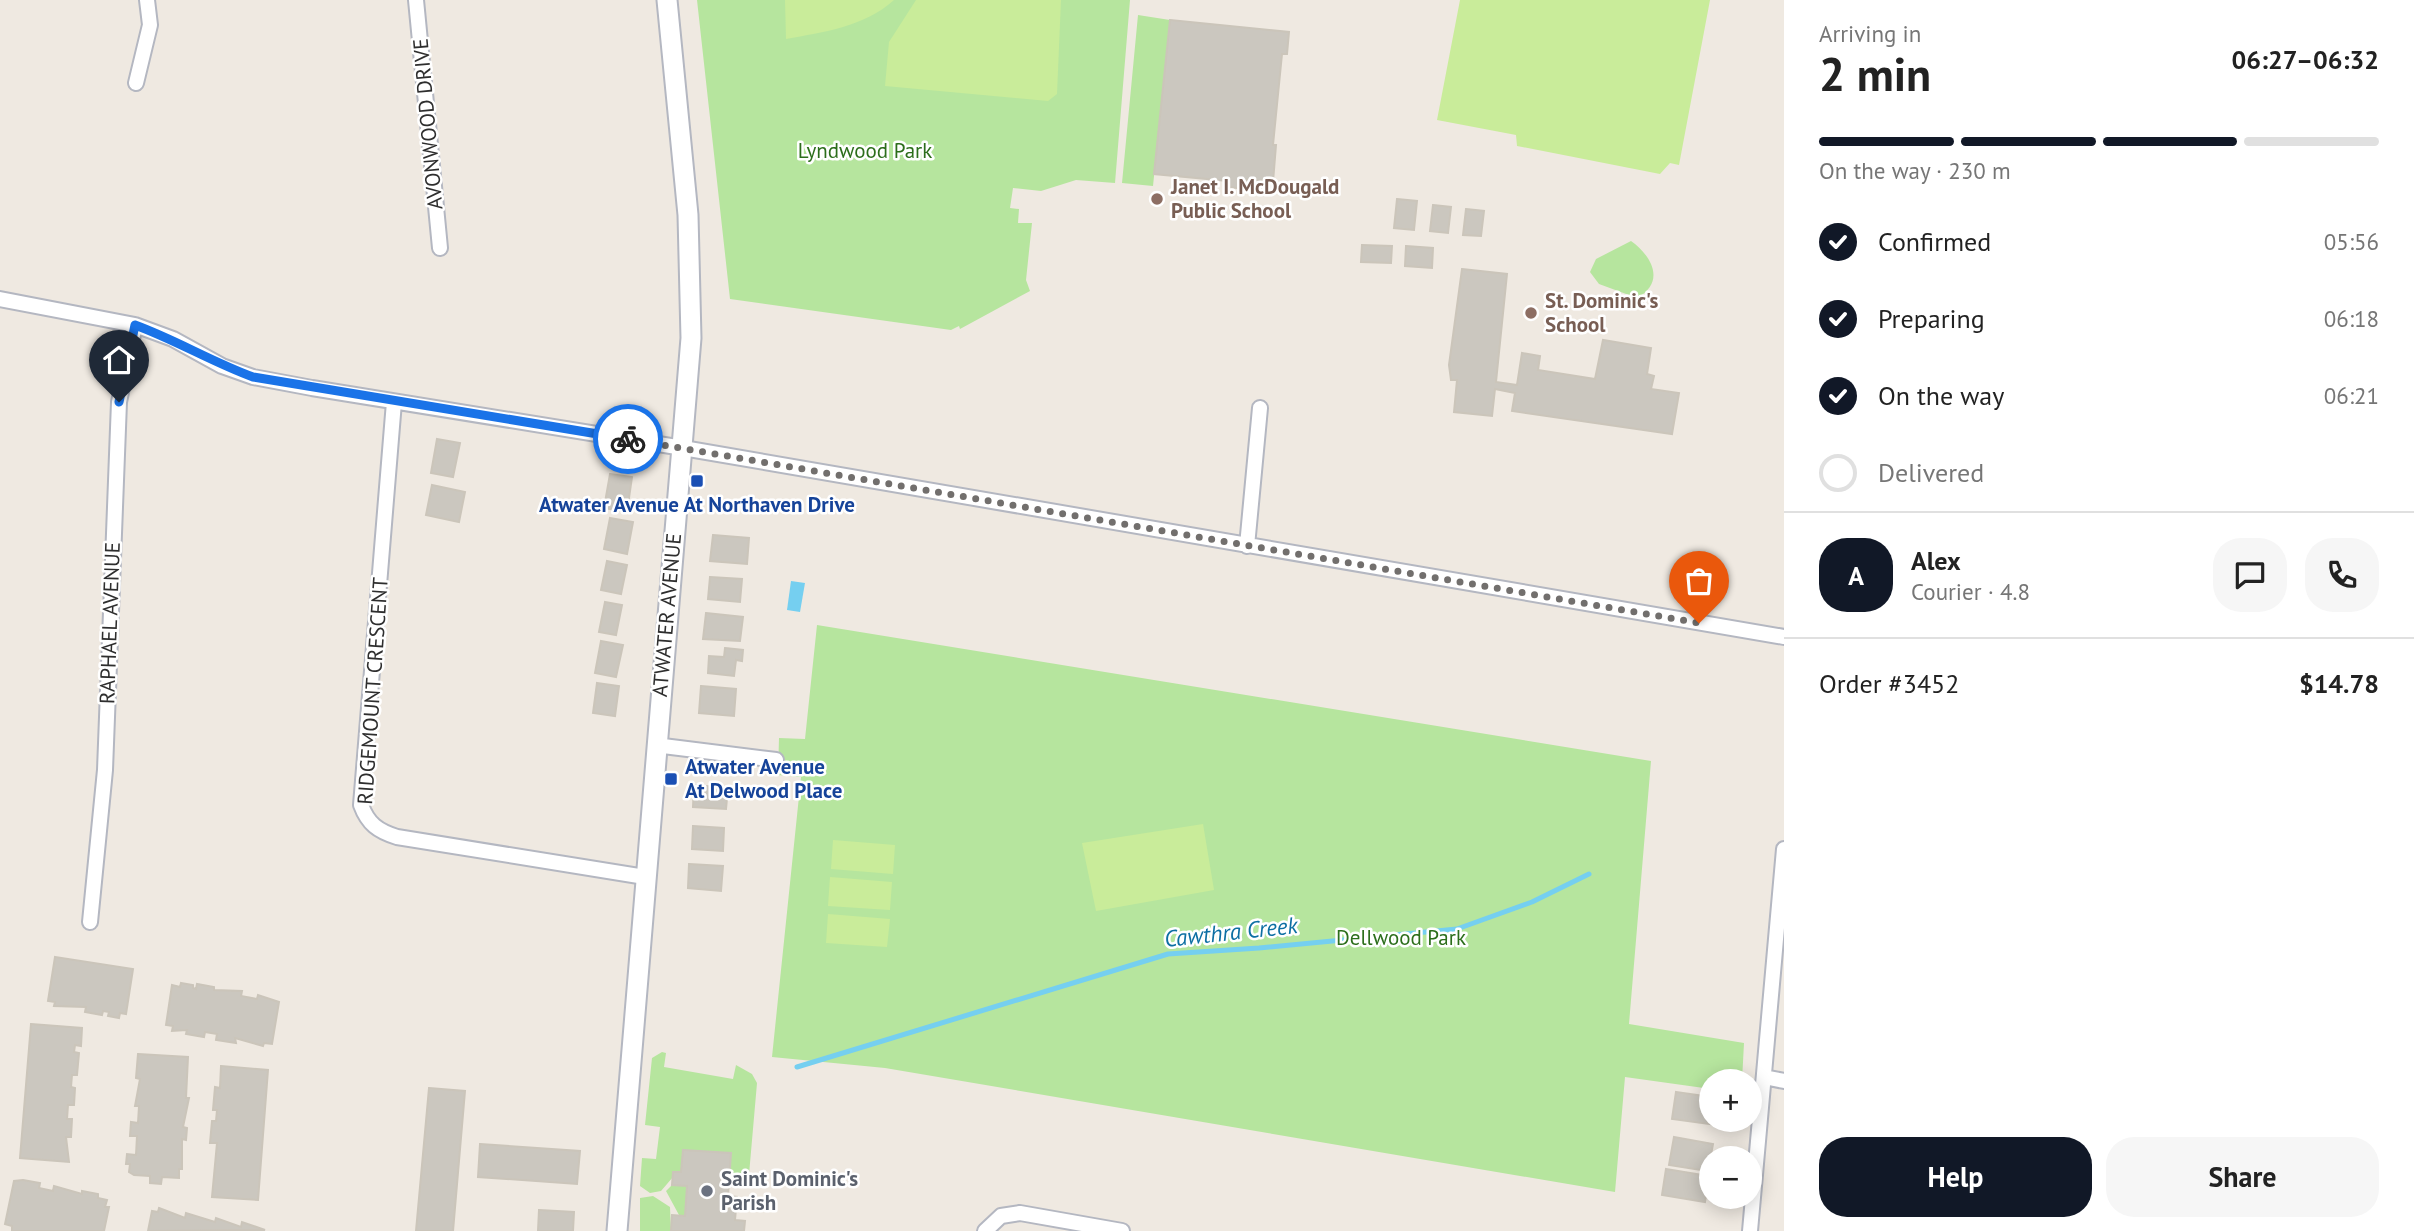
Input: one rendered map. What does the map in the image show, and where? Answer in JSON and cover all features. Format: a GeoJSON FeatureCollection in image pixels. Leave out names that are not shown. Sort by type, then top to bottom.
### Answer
{"type":"FeatureCollection","features":[{"type":"Feature","properties":{"kind":"street"},"geometry":{"type":"LineString","coordinates":[[136,83],[150,25],[147,0]]}},
{"type":"Feature","properties":{"kind":"street","name":"AVONWOOD DRIVE"},"geometry":{"type":"LineString","coordinates":[[416,0],[440,248]]}},
{"type":"Feature","properties":{"kind":"street","name":"ATWATER AVENUE"},"geometry":{"type":"LineString","coordinates":[[617,1231],[655,745],[682,448],[692,287],[667,0]]}},
{"type":"Feature","properties":{"kind":"street"},"geometry":{"type":"LineString","coordinates":[[0,299],[135,325],[173,339],[222,366],[253,377],[1784,637]]}},
{"type":"Feature","properties":{"kind":"street","name":"RAPHAEL AVENUE"},"geometry":{"type":"LineString","coordinates":[[90,922],[105,769],[119,402],[135,325]]}},
{"type":"Feature","properties":{"kind":"street","name":"RIDGEMOUNT CRESCENT"},"geometry":{"type":"LineString","coordinates":[[394,402],[361,805],[366,817],[383,833],[397,837],[645,877]]}},
{"type":"Feature","properties":{"kind":"street"},"geometry":{"type":"LineString","coordinates":[[1247,546],[1261,408]]}},
{"type":"Feature","properties":{"kind":"street"},"geometry":{"type":"LineString","coordinates":[[655,745],[776,760]]}},
{"type":"Feature","properties":{"kind":"street"},"geometry":{"type":"LineString","coordinates":[[1750,1231],[1784,849]]}},
{"type":"Feature","properties":{"kind":"street"},"geometry":{"type":"LineString","coordinates":[[1764,1077],[1784,1080]]}},
{"type":"Feature","properties":{"kind":"street"},"geometry":{"type":"LineString","coordinates":[[985,1231],[1001,1216],[1020,1213],[1122,1231]]}},
{"type":"Feature","properties":{"kind":"green space","name":"Lyndwood Park"},"geometry":{"type":"Polygon","coordinates":[[[697,0],[1130,0],[1115,183],[1076,180],[1041,191],[1013,188],[1010,208],[1019,209],[1018,223],[1032,223],[1026,280],[1030,291],[960,329],[959,326],[951,330],[730,299],[697,0]]]}},
{"type":"Feature","properties":{"kind":"green space"},"geometry":{"type":"Polygon","coordinates":[[[785,0],[894,0],[857,22],[829,31],[786,39],[785,0]]]}},
{"type":"Feature","properties":{"kind":"green space"},"geometry":{"type":"Polygon","coordinates":[[[916,0],[1061,0],[1057,94],[1048,101],[885,86],[889,42],[916,0]]]}},
{"type":"Feature","properties":{"kind":"green space"},"geometry":{"type":"Polygon","coordinates":[[[1460,0],[1710,0],[1679,165],[1670,163],[1660,174],[1517,146],[1516,135],[1437,120],[1460,0]]]}},
{"type":"Feature","properties":{"kind":"green space"},"geometry":{"type":"Polygon","coordinates":[[[1138,15],[1170,20],[1153,186],[1122,183],[1138,15]]]}},
{"type":"Feature","properties":{"kind":"green space"},"geometry":{"type":"Polygon","coordinates":[[[1631,241],[1645,254],[1653,269],[1651,284],[1646,292],[1637,298],[1599,284],[1590,272],[1596,259],[1631,241]]]}},
{"type":"Feature","properties":{"kind":"green space","name":"Dellwood Park"},"geometry":{"type":"Polygon","coordinates":[[[817,625],[1651,761],[1629,1024],[1744,1043],[1743,1069],[1699,1069],[1699,1087],[1625,1077],[1615,1192],[885,1068],[772,1057],[801,777],[778,775],[779,738],[805,739],[817,625]]]}},
{"type":"Feature","properties":{"kind":"green space"},"geometry":{"type":"Polygon","coordinates":[[[1203,824],[1214,890],[1096,911],[1082,843],[1203,824]]]}},
{"type":"Feature","properties":{"kind":"green space"},"geometry":{"type":"Polygon","coordinates":[[[833,840],[895,845],[893,874],[831,869],[833,840]]]}},
{"type":"Feature","properties":{"kind":"green space"},"geometry":{"type":"Polygon","coordinates":[[[830,877],[892,882],[890,910],[828,906],[830,877]]]}},
{"type":"Feature","properties":{"kind":"green space"},"geometry":{"type":"Polygon","coordinates":[[[828,914],[890,919],[887,947],[826,943],[828,914]]]}},
{"type":"Feature","properties":{"kind":"green space"},"geometry":{"type":"Polygon","coordinates":[[[662,1052],[666,1053],[664,1067],[733,1079],[736,1065],[752,1074],[757,1083],[748,1186],[728,1185],[730,1153],[683,1150],[681,1172],[673,1172],[673,1177],[661,1191],[650,1193],[640,1186],[642,1158],[656,1159],[660,1127],[645,1125],[652,1058],[662,1052]]]}},
{"type":"Feature","properties":{"kind":"green space"},"geometry":{"type":"Polygon","coordinates":[[[672,1185],[687,1186],[685,1216],[679,1215],[666,1191],[672,1185]]]}},
{"type":"Feature","properties":{"kind":"green space"},"geometry":{"type":"Polygon","coordinates":[[[653,1196],[670,1207],[671,1231],[640,1231],[640,1198],[653,1196]]]}},
{"type":"Feature","properties":{"kind":"water"},"geometry":{"type":"Polygon","coordinates":[[[791,581],[805,583],[800,612],[787,610],[791,581]]]}},
{"type":"Feature","properties":{"kind":"building"},"geometry":{"type":"Polygon","coordinates":[[[1170,20],[1289,32],[1287,54],[1282,54],[1273,145],[1276,145],[1273,182],[1247,179],[1246,189],[1228,187],[1228,181],[1154,174],[1170,20]]]}},
{"type":"Feature","properties":{"kind":"building"},"geometry":{"type":"Polygon","coordinates":[[[1397,199],[1417,201],[1414,230],[1394,228],[1397,199]]]}},
{"type":"Feature","properties":{"kind":"building"},"geometry":{"type":"Polygon","coordinates":[[[1433,205],[1451,207],[1448,233],[1430,231],[1433,205]]]}},
{"type":"Feature","properties":{"kind":"building"},"geometry":{"type":"Polygon","coordinates":[[[1466,209],[1484,211],[1481,236],[1463,235],[1466,209]]]}},
{"type":"Feature","properties":{"kind":"building"},"geometry":{"type":"Polygon","coordinates":[[[1362,245],[1392,246],[1391,263],[1361,262],[1362,245]]]}},
{"type":"Feature","properties":{"kind":"building"},"geometry":{"type":"Polygon","coordinates":[[[1406,246],[1433,248],[1432,268],[1405,266],[1406,246]]]}},
{"type":"Feature","properties":{"kind":"building"},"geometry":{"type":"Polygon","coordinates":[[[1462,269],[1507,274],[1496,382],[1517,385],[1522,353],[1540,356],[1538,370],[1595,379],[1603,340],[1651,348],[1647,374],[1654,376],[1651,389],[1679,393],[1672,434],[1512,411],[1515,393],[1495,389],[1492,416],[1454,412],[1457,380],[1451,380],[1449,365],[1462,269]]]}},
{"type":"Feature","properties":{"kind":"building"},"geometry":{"type":"Polygon","coordinates":[[[437,439],[460,443],[453,477],[431,473],[437,439]]]}},
{"type":"Feature","properties":{"kind":"building"},"geometry":{"type":"Polygon","coordinates":[[[610,474],[632,477],[627,512],[604,508],[610,474]]]}},
{"type":"Feature","properties":{"kind":"building"},"geometry":{"type":"Polygon","coordinates":[[[432,485],[465,492],[459,522],[426,515],[432,485]]]}},
{"type":"Feature","properties":{"kind":"building"},"geometry":{"type":"Polygon","coordinates":[[[610,518],[633,522],[627,554],[604,549],[610,518]]]}},
{"type":"Feature","properties":{"kind":"building"},"geometry":{"type":"Polygon","coordinates":[[[713,535],[749,538],[747,564],[710,561],[713,535]]]}},
{"type":"Feature","properties":{"kind":"building"},"geometry":{"type":"Polygon","coordinates":[[[607,561],[627,565],[621,594],[601,590],[607,561]]]}},
{"type":"Feature","properties":{"kind":"building"},"geometry":{"type":"Polygon","coordinates":[[[710,577],[742,579],[740,602],[708,599],[710,577]]]}},
{"type":"Feature","properties":{"kind":"building"},"geometry":{"type":"Polygon","coordinates":[[[605,602],[622,605],[616,635],[599,632],[605,602]]]}},
{"type":"Feature","properties":{"kind":"building"},"geometry":{"type":"Polygon","coordinates":[[[706,613],[743,617],[740,641],[703,639],[706,613]]]}},
{"type":"Feature","properties":{"kind":"building"},"geometry":{"type":"Polygon","coordinates":[[[601,641],[623,645],[616,677],[595,673],[601,641]]]}},
{"type":"Feature","properties":{"kind":"building"},"geometry":{"type":"Polygon","coordinates":[[[725,648],[743,650],[742,661],[736,660],[734,676],[708,673],[709,656],[724,657],[725,648]]]}},
{"type":"Feature","properties":{"kind":"building"},"geometry":{"type":"Polygon","coordinates":[[[597,683],[619,686],[615,716],[593,713],[597,683]]]}},
{"type":"Feature","properties":{"kind":"building"},"geometry":{"type":"Polygon","coordinates":[[[701,686],[736,689],[734,716],[699,713],[701,686]]]}},
{"type":"Feature","properties":{"kind":"building"},"geometry":{"type":"Polygon","coordinates":[[[694,785],[728,788],[726,809],[693,807],[694,785]]]}},
{"type":"Feature","properties":{"kind":"building"},"geometry":{"type":"Polygon","coordinates":[[[693,826],[724,828],[723,851],[692,849],[693,826]]]}},
{"type":"Feature","properties":{"kind":"building"},"geometry":{"type":"Polygon","coordinates":[[[689,864],[723,866],[721,891],[688,888],[689,864]]]}},
{"type":"Feature","properties":{"kind":"building"},"geometry":{"type":"Polygon","coordinates":[[[55,957],[133,969],[126,1014],[120,1013],[119,1018],[108,1016],[109,1012],[103,1011],[102,1015],[85,1012],[86,1007],[54,1006],[55,1002],[48,1001],[55,957]]]}},
{"type":"Feature","properties":{"kind":"building"},"geometry":{"type":"Polygon","coordinates":[[[181,983],[193,985],[196,989],[197,984],[214,987],[214,990],[242,991],[241,996],[257,999],[258,995],[279,1002],[272,1044],[264,1043],[263,1046],[235,1038],[236,1043],[216,1040],[217,1034],[205,1032],[204,1037],[186,1034],[187,1030],[172,1031],[173,1026],[166,1025],[172,985],[180,987],[181,983]]]}},
{"type":"Feature","properties":{"kind":"building"},"geometry":{"type":"Polygon","coordinates":[[[31,1024],[82,1028],[81,1046],[75,1045],[74,1052],[79,1053],[77,1075],[72,1075],[71,1087],[75,1088],[74,1105],[68,1105],[67,1119],[72,1119],[71,1137],[66,1137],[69,1162],[20,1158],[31,1024]]]}},
{"type":"Feature","properties":{"kind":"building"},"geometry":{"type":"Polygon","coordinates":[[[138,1054],[188,1057],[186,1098],[189,1098],[183,1127],[187,1128],[186,1140],[182,1139],[182,1169],[179,1169],[179,1178],[162,1177],[161,1184],[150,1183],[150,1176],[134,1175],[129,1172],[130,1164],[126,1164],[127,1154],[136,1155],[137,1136],[130,1136],[131,1122],[138,1123],[139,1106],[135,1106],[140,1079],[136,1078],[138,1054]]]}},
{"type":"Feature","properties":{"kind":"building"},"geometry":{"type":"Polygon","coordinates":[[[221,1066],[268,1070],[258,1200],[212,1197],[217,1143],[210,1143],[212,1121],[216,1121],[217,1110],[213,1110],[215,1087],[220,1088],[221,1066]]]}},
{"type":"Feature","properties":{"kind":"building"},"geometry":{"type":"Polygon","coordinates":[[[429,1088],[465,1091],[453,1231],[416,1231],[429,1088]]]}},
{"type":"Feature","properties":{"kind":"building"},"geometry":{"type":"Polygon","coordinates":[[[1676,1092],[1699,1095],[1699,1123],[1672,1119],[1676,1092]]]}},
{"type":"Feature","properties":{"kind":"building"},"geometry":{"type":"Polygon","coordinates":[[[1674,1137],[1713,1144],[1699,1146],[1699,1170],[1669,1165],[1674,1137]]]}},
{"type":"Feature","properties":{"kind":"building"},"geometry":{"type":"Polygon","coordinates":[[[480,1144],[580,1151],[577,1184],[478,1177],[480,1144]]]}},
{"type":"Feature","properties":{"kind":"building","name":"Saint Dominic's Parish"},"geometry":{"type":"Polygon","coordinates":[[[683,1150],[731,1153],[728,1196],[737,1197],[735,1220],[745,1221],[744,1231],[671,1231],[672,1215],[685,1216],[687,1186],[672,1185],[673,1172],[681,1172],[683,1150]]]}},
{"type":"Feature","properties":{"kind":"building"},"geometry":{"type":"Polygon","coordinates":[[[1666,1169],[1699,1174],[1699,1201],[1662,1195],[1666,1169]]]}},
{"type":"Feature","properties":{"kind":"building"},"geometry":{"type":"Polygon","coordinates":[[[14,1181],[40,1183],[39,1188],[53,1191],[54,1186],[82,1194],[82,1191],[98,1194],[98,1198],[107,1200],[105,1207],[109,1207],[104,1231],[12,1231],[12,1226],[5,1224],[14,1181]]]}},
{"type":"Feature","properties":{"kind":"building"},"geometry":{"type":"Polygon","coordinates":[[[159,1208],[185,1218],[186,1213],[215,1222],[216,1218],[241,1227],[242,1222],[265,1230],[148,1231],[152,1211],[158,1212],[159,1208]]]}},
{"type":"Feature","properties":{"kind":"building"},"geometry":{"type":"Polygon","coordinates":[[[539,1210],[574,1212],[573,1231],[538,1231],[539,1210]]]}},
{"type":"Feature","properties":{"kind":"waterway","name":"Cawthra Creek"},"geometry":{"type":"LineString","coordinates":[[797,1067],[1168,954],[1457,929],[1532,902],[1589,874]]}},
{"type":"Feature","properties":{"kind":"way so far"},"geometry":{"type":"LineString","coordinates":[[628,439],[737,460],[1699,623]]}},
{"type":"Feature","properties":{"kind":"place","name":"Janet I. McDougald Public School"},"geometry":{"type":"Point","coordinates":[1157,199]}},
{"type":"Feature","properties":{"kind":"place","name":"St. Dominic's School"},"geometry":{"type":"Point","coordinates":[1531,313]}},
{"type":"Feature","properties":{"kind":"place","name":"Atwater Avenue At Northaven Drive"},"geometry":{"type":"Point","coordinates":[697,481]}},
{"type":"Feature","properties":{"kind":"place","name":"Atwater Avenue At Delwood Place"},"geometry":{"type":"Point","coordinates":[671,779]}},
{"type":"Feature","properties":{"kind":"place","name":"Saint Dominic's Parish"},"geometry":{"type":"Point","coordinates":[707,1191]}},
{"type":"Feature","properties":{"kind":"route"},"geometry":{"type":"LineString","coordinates":[[119,402],[135,325],[173,339],[222,366],[253,377],[628,439]]}}]}
